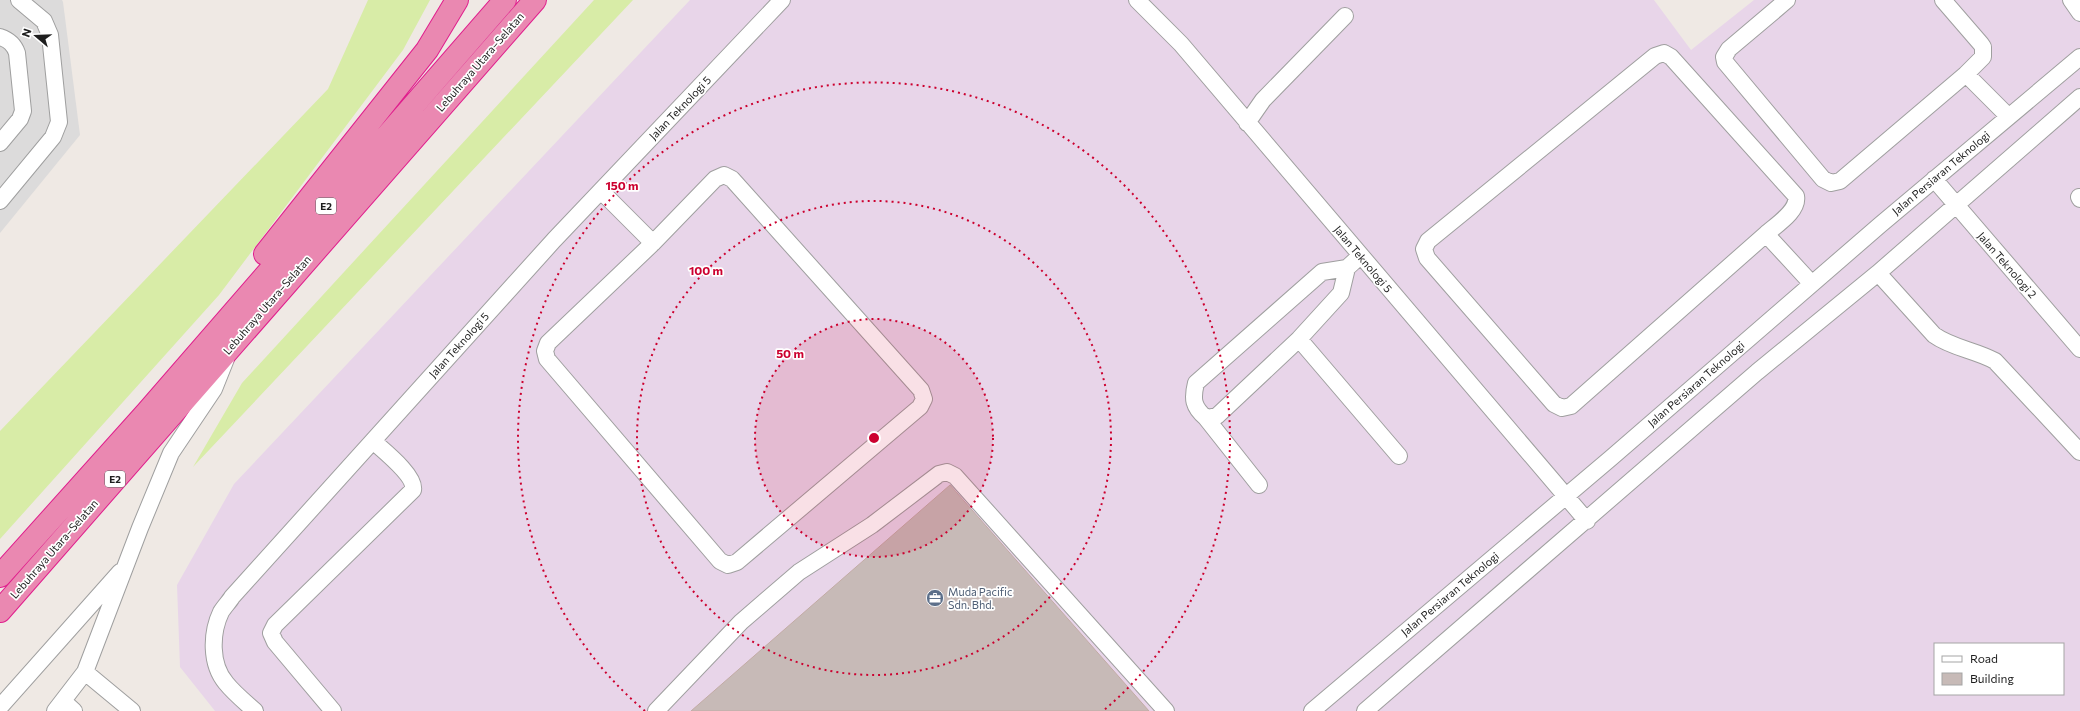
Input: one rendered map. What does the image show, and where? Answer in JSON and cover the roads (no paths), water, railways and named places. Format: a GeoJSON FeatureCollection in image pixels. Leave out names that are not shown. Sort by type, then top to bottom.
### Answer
{"type":"FeatureCollection","features":[{"type":"Feature","properties":{"kind":"highway"},"geometry":{"type":"LineString","coordinates":[[147,412],[191,343],[266,253],[427,50],[458,0]]}},
{"type":"Feature","properties":{"kind":"highway","name":"Lebuhraya Utara–Selatan"},"geometry":{"type":"LineString","coordinates":[[0,576],[147,412],[505,0]]}},
{"type":"Feature","properties":{"kind":"highway","name":"Lebuhraya Utara–Selatan"},"geometry":{"type":"LineString","coordinates":[[0,611],[534,0]]}},
{"type":"Feature","properties":{"kind":"highway"},"geometry":{"type":"LineString","coordinates":[[480,62],[551,0]]}},
{"type":"Feature","properties":{"kind":"street"},"geometry":{"type":"LineString","coordinates":[[0,201],[53,137],[59,122],[50,35],[44,21],[19,0]]}},
{"type":"Feature","properties":{"kind":"street","name":"Jalan Teknologi 5"},"geometry":{"type":"LineString","coordinates":[[255,711],[225,683],[217,666],[213,648],[216,630],[222,611],[232,597],[600,191],[782,0]]}},
{"type":"Feature","properties":{"kind":"street","name":"Jalan Teknologi 5"},"geometry":{"type":"LineString","coordinates":[[1137,0],[1181,44],[1587,521]]}},
{"type":"Feature","properties":{"kind":"street"},"geometry":{"type":"LineString","coordinates":[[1787,0],[1729,49],[1724,57],[1725,62],[1827,182],[1836,183],[1966,74],[1983,56],[1984,48],[1943,0]]}},
{"type":"Feature","properties":{"kind":"street"},"geometry":{"type":"LineString","coordinates":[[2071,0],[2080,14]]}},
{"type":"Feature","properties":{"kind":"street"},"geometry":{"type":"LineString","coordinates":[[1247,123],[1262,100],[1345,16]]}},
{"type":"Feature","properties":{"kind":"street"},"geometry":{"type":"LineString","coordinates":[[0,38],[11,43],[17,53],[23,111],[20,119],[0,143]]}},
{"type":"Feature","properties":{"kind":"street"},"geometry":{"type":"LineString","coordinates":[[1664,53],[1672,57],[1796,196],[1797,200],[1793,208],[1766,234],[1571,406],[1562,408],[1554,404],[1424,254],[1424,249],[1428,241],[1656,56],[1664,53]]}},
{"type":"Feature","properties":{"kind":"street","name":"Jalan Persiaran Teknologi"},"geometry":{"type":"LineString","coordinates":[[1312,711],[1566,496],[1934,179],[2080,57]]}},
{"type":"Feature","properties":{"kind":"street"},"geometry":{"type":"LineString","coordinates":[[1966,74],[2008,116]]}},
{"type":"Feature","properties":{"kind":"street"},"geometry":{"type":"LineString","coordinates":[[1366,711],[1587,521],[1757,372],[1878,274],[2080,97]]}},
{"type":"Feature","properties":{"kind":"street"},"geometry":{"type":"LineString","coordinates":[[724,175],[729,176],[923,394],[924,399],[920,407],[732,564],[724,564],[720,561],[545,355],[546,346],[548,343],[653,243],[715,178],[724,175]]}},
{"type":"Feature","properties":{"kind":"street","name":"Jalan Teknologi 2"},"geometry":{"type":"LineString","coordinates":[[1934,179],[2080,349]]}},
{"type":"Feature","properties":{"kind":"street"},"geometry":{"type":"LineString","coordinates":[[600,191],[653,243]]}},
{"type":"Feature","properties":{"kind":"street"},"geometry":{"type":"LineString","coordinates":[[1766,234],[1812,284]]}},
{"type":"Feature","properties":{"kind":"street"},"geometry":{"type":"LineString","coordinates":[[1259,485],[1206,418],[1197,410],[1192,398],[1196,383],[1322,272],[1346,268],[1360,256]]}},
{"type":"Feature","properties":{"kind":"street"},"geometry":{"type":"LineString","coordinates":[[1206,418],[1217,416],[1299,338],[1341,293],[1346,268]]}},
{"type":"Feature","properties":{"kind":"street"},"geometry":{"type":"LineString","coordinates":[[1878,274],[1934,335],[1943,341],[1981,354],[1995,361],[2080,452]]}},
{"type":"Feature","properties":{"kind":"street"},"geometry":{"type":"LineString","coordinates":[[1299,338],[1399,456]]}},
{"type":"Feature","properties":{"kind":"street"},"geometry":{"type":"LineString","coordinates":[[64,708],[85,672],[171,452],[214,389],[231,347]]}},
{"type":"Feature","properties":{"kind":"street"},"geometry":{"type":"LineString","coordinates":[[333,711],[275,642],[271,633],[275,625],[413,490],[414,486],[410,477],[373,441]]}},
{"type":"Feature","properties":{"kind":"street"},"geometry":{"type":"LineString","coordinates":[[656,711],[741,622],[799,572],[872,525],[939,474],[947,472],[955,476],[1166,711]]}},
{"type":"Feature","properties":{"kind":"street"},"geometry":{"type":"LineString","coordinates":[[0,708],[127,564]]}},
{"type":"Feature","properties":{"kind":"street"},"geometry":{"type":"LineString","coordinates":[[85,672],[132,711]]}},
{"type":"Feature","properties":{"kind":"place","name":"Muda Pacific Sdn. Bhd."},"geometry":{"type":"Point","coordinates":[935,598]}}]}
